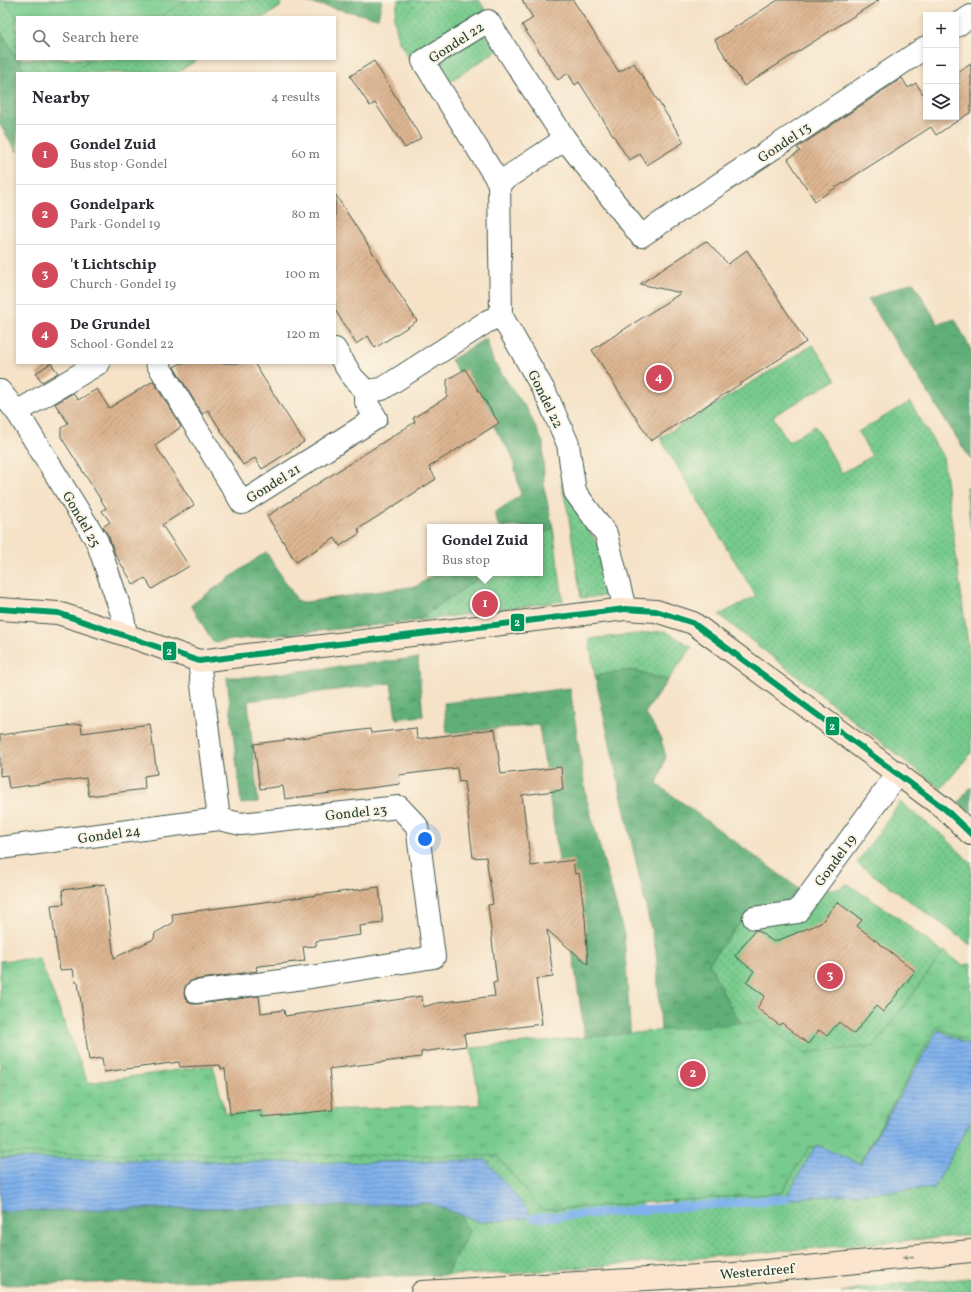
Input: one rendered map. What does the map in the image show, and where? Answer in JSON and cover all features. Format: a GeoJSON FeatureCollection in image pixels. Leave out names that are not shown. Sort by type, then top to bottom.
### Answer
{"type":"FeatureCollection","features":[{"type":"Feature","properties":{"kind":"street"},"geometry":{"type":"LineString","coordinates":[[961,0],[971,12]]}},
{"type":"Feature","properties":{"kind":"street"},"geometry":{"type":"LineString","coordinates":[[959,24],[971,16]]}},
{"type":"Feature","properties":{"kind":"street","name":"Gondel 22"},"geometry":{"type":"LineString","coordinates":[[625,609],[606,534],[575,492],[568,444],[546,394],[501,315],[499,184],[423,61],[488,21],[565,139],[641,236]]}},
{"type":"Feature","properties":{"kind":"street","name":"Gondel 13"},"geometry":{"type":"LineString","coordinates":[[641,236],[924,48]]}},
{"type":"Feature","properties":{"kind":"street"},"geometry":{"type":"LineString","coordinates":[[499,184],[565,139]]}},
{"type":"Feature","properties":{"kind":"street"},"geometry":{"type":"LineString","coordinates":[[366,391],[382,389],[488,321],[501,315]]}},
{"type":"Feature","properties":{"kind":"street","name":"Gondel 21"},"geometry":{"type":"LineString","coordinates":[[158,364],[242,503],[376,418],[366,402],[366,391],[353,378],[336,351]]}},
{"type":"Feature","properties":{"kind":"street"},"geometry":{"type":"LineString","coordinates":[[17,412],[97,364]]}},
{"type":"Feature","properties":{"kind":"street","name":"Gondel 25"},"geometry":{"type":"LineString","coordinates":[[0,391],[17,412],[97,542],[123,617],[126,635]]}},
{"type":"Feature","properties":{"kind":"street"},"geometry":{"type":"LineString","coordinates":[[0,609],[58,613],[199,661],[625,609],[656,611],[693,623],[945,809],[971,834]]}},
{"type":"Feature","properties":{"kind":"street"},"geometry":{"type":"LineString","coordinates":[[199,661],[219,819]]}},
{"type":"Feature","properties":{"kind":"street","name":"Gondel 19"},"geometry":{"type":"LineString","coordinates":[[754,918],[797,912],[898,774]]}},
{"type":"Feature","properties":{"kind":"street","name":"Gondel 23"},"geometry":{"type":"LineString","coordinates":[[196,992],[311,977],[434,957],[417,826],[399,807],[241,824],[219,819]]}},
{"type":"Feature","properties":{"kind":"street","name":"Gondel 24"},"geometry":{"type":"LineString","coordinates":[[0,848],[219,819]]}},
{"type":"Feature","properties":{"kind":"street","name":"Westerdreef"},"geometry":{"type":"LineString","coordinates":[[422,1292],[734,1274],[971,1251]]}},
{"type":"Feature","properties":{"kind":"green space"},"geometry":{"type":"Polygon","coordinates":[[[0,0],[282,0],[280,7],[266,16],[16,16],[16,56],[0,31],[0,0]]]}},
{"type":"Feature","properties":{"kind":"green space"},"geometry":{"type":"Polygon","coordinates":[[[6,0],[187,0],[162,16],[16,16],[6,0]]]}},
{"type":"Feature","properties":{"kind":"green space"},"geometry":{"type":"Polygon","coordinates":[[[297,0],[382,0],[378,18],[297,0]]]}},
{"type":"Feature","properties":{"kind":"green space"},"geometry":{"type":"Polygon","coordinates":[[[398,0],[479,0],[507,44],[431,94],[399,42],[394,18],[398,0]]]}},
{"type":"Feature","properties":{"kind":"green space"},"geometry":{"type":"Polygon","coordinates":[[[0,31],[16,57],[16,60],[18,60],[25,72],[16,72],[16,150],[0,125],[0,31]]]}},
{"type":"Feature","properties":{"kind":"green space"},"geometry":{"type":"Polygon","coordinates":[[[19,60],[197,60],[178,72],[25,72],[19,60]]]}},
{"type":"Feature","properties":{"kind":"green space"},"geometry":{"type":"Polygon","coordinates":[[[43,60],[91,60],[73,72],[50,72],[43,60]]]}},
{"type":"Feature","properties":{"kind":"green space"},"geometry":{"type":"Polygon","coordinates":[[[913,282],[938,324],[955,319],[971,350],[971,460],[868,299],[913,282]]]}},
{"type":"Feature","properties":{"kind":"green space"},"geometry":{"type":"Polygon","coordinates":[[[486,338],[493,361],[528,411],[543,443],[544,487],[553,528],[543,534],[543,524],[498,524],[494,513],[521,495],[512,455],[451,360],[486,338]]]}},
{"type":"Feature","properties":{"kind":"green space"},"geometry":{"type":"Polygon","coordinates":[[[813,345],[836,380],[773,416],[788,442],[815,426],[842,473],[872,456],[858,432],[910,402],[943,457],[971,668],[971,753],[941,789],[719,615],[756,596],[660,438],[813,345]]]}},
{"type":"Feature","properties":{"kind":"green space"},"geometry":{"type":"Polygon","coordinates":[[[561,483],[582,521],[600,547],[613,577],[607,596],[581,598],[568,512],[561,483]]]}},
{"type":"Feature","properties":{"kind":"green space"},"geometry":{"type":"Polygon","coordinates":[[[966,487],[971,487],[971,529],[966,487]]]}},
{"type":"Feature","properties":{"kind":"green space"},"geometry":{"type":"Polygon","coordinates":[[[553,528],[563,601],[416,621],[482,576],[543,576],[543,534],[553,528]]]}},
{"type":"Feature","properties":{"kind":"green space"},"geometry":{"type":"Polygon","coordinates":[[[266,552],[299,603],[417,586],[432,576],[482,576],[416,621],[213,642],[191,605],[266,552]]]}},
{"type":"Feature","properties":{"kind":"green space"},"geometry":{"type":"Polygon","coordinates":[[[665,631],[692,647],[668,680],[630,670],[595,676],[589,639],[665,631]]]}},
{"type":"Feature","properties":{"kind":"green space"},"geometry":{"type":"Polygon","coordinates":[[[418,658],[423,716],[396,719],[391,683],[248,701],[258,802],[241,804],[227,677],[247,677],[418,658]]]}},
{"type":"Feature","properties":{"kind":"green space"},"geometry":{"type":"Polygon","coordinates":[[[630,670],[668,680],[645,713],[659,734],[666,756],[657,784],[798,888],[775,918],[746,915],[709,963],[729,1005],[799,1107],[669,1154],[656,952],[595,676],[630,670]]]}},
{"type":"Feature","properties":{"kind":"green space"},"geometry":{"type":"Polygon","coordinates":[[[570,688],[587,801],[624,934],[631,1042],[586,1044],[539,725],[447,733],[444,703],[570,688]]]}},
{"type":"Feature","properties":{"kind":"green space"},"geometry":{"type":"Polygon","coordinates":[[[971,787],[971,813],[958,803],[971,787]]]}},
{"type":"Feature","properties":{"kind":"green space"},"geometry":{"type":"Polygon","coordinates":[[[900,802],[946,838],[971,863],[971,945],[857,863],[900,802]]]}},
{"type":"Feature","properties":{"kind":"green space"},"geometry":{"type":"Polygon","coordinates":[[[848,884],[900,919],[962,968],[971,967],[971,1046],[938,1030],[860,1164],[785,1199],[934,1188],[971,1120],[971,1235],[516,1273],[446,1275],[469,1232],[461,1215],[480,1222],[486,1160],[336,1163],[0,1158],[0,1124],[224,1115],[799,1107],[729,1005],[709,963],[746,915],[775,918],[798,888],[838,889],[848,884]],[[671,1192],[641,1193],[642,1210],[672,1208],[671,1192]]]}},
{"type":"Feature","properties":{"kind":"green space"},"geometry":{"type":"Polygon","coordinates":[[[944,951],[962,965],[971,964],[971,1042],[936,1027],[858,1166],[810,1146],[781,1193],[542,1210],[497,1156],[0,1153],[0,961],[39,958],[88,1083],[213,1065],[225,1113],[480,1105],[471,1048],[762,1021],[803,1053],[875,1046],[944,951]]]}},
{"type":"Feature","properties":{"kind":"green space"},"geometry":{"type":"Polygon","coordinates":[[[429,1203],[461,1215],[469,1232],[446,1275],[0,1285],[0,1211],[335,1206],[429,1203]]]}},
{"type":"Feature","properties":{"kind":"green space"},"geometry":{"type":"Polygon","coordinates":[[[971,1278],[971,1292],[841,1292],[874,1286],[971,1278]]]}},
{"type":"Feature","properties":{"kind":"water"},"geometry":{"type":"Polygon","coordinates":[[[938,1030],[971,1046],[971,1120],[934,1188],[785,1199],[816,1145],[860,1164],[938,1030]]]}},
{"type":"Feature","properties":{"kind":"water"},"geometry":{"type":"Polygon","coordinates":[[[0,1158],[336,1163],[486,1160],[534,1218],[480,1222],[429,1203],[335,1206],[0,1211],[0,1158]]]}},
{"type":"Feature","properties":{"kind":"building"},"geometry":{"type":"Polygon","coordinates":[[[522,0],[573,0],[619,72],[634,63],[684,142],[647,165],[640,154],[629,160],[579,82],[575,85],[568,73],[558,80],[522,25],[533,18],[522,0]]]}},
{"type":"Feature","properties":{"kind":"building"},"geometry":{"type":"Polygon","coordinates":[[[778,0],[879,0],[744,86],[715,40],[778,0]]]}},
{"type":"Feature","properties":{"kind":"building"},"geometry":{"type":"Polygon","coordinates":[[[374,61],[421,138],[405,148],[375,103],[370,106],[350,76],[374,61]]]}},
{"type":"Feature","properties":{"kind":"building"},"geometry":{"type":"Polygon","coordinates":[[[971,64],[971,112],[959,120],[959,84],[959,71],[971,64]]]}},
{"type":"Feature","properties":{"kind":"building"},"geometry":{"type":"Polygon","coordinates":[[[902,78],[908,88],[916,83],[923,94],[923,120],[959,120],[936,135],[931,127],[815,201],[788,159],[800,151],[797,148],[902,78]]]}},
{"type":"Feature","properties":{"kind":"building"},"geometry":{"type":"Polygon","coordinates":[[[336,196],[417,321],[375,348],[368,336],[356,344],[336,312],[336,196]]]}},
{"type":"Feature","properties":{"kind":"building"},"geometry":{"type":"Polygon","coordinates":[[[706,241],[728,264],[747,250],[806,342],[651,441],[592,350],[681,293],[640,284],[706,241]]]}},
{"type":"Feature","properties":{"kind":"building"},"geometry":{"type":"Polygon","coordinates":[[[52,364],[58,373],[42,382],[36,373],[52,364]]]}},
{"type":"Feature","properties":{"kind":"building"},"geometry":{"type":"Polygon","coordinates":[[[179,364],[255,364],[304,442],[262,469],[255,458],[243,465],[208,410],[202,414],[174,367],[179,364]]]}},
{"type":"Feature","properties":{"kind":"building"},"geometry":{"type":"Polygon","coordinates":[[[465,369],[499,423],[429,467],[436,479],[358,529],[360,533],[340,546],[335,538],[296,562],[267,516],[415,422],[413,418],[447,397],[447,380],[465,369]]]}},
{"type":"Feature","properties":{"kind":"building"},"geometry":{"type":"Polygon","coordinates":[[[153,381],[181,427],[155,445],[194,505],[162,525],[189,566],[152,589],[145,578],[134,585],[115,554],[109,537],[103,527],[110,522],[102,511],[106,508],[61,437],[61,428],[68,423],[55,404],[73,393],[78,400],[97,389],[109,408],[153,381]]]}},
{"type":"Feature","properties":{"kind":"building"},"geometry":{"type":"Polygon","coordinates":[[[81,724],[82,733],[150,724],[157,774],[144,776],[145,789],[89,796],[86,778],[9,788],[7,775],[0,776],[0,735],[81,724]]]}},
{"type":"Feature","properties":{"kind":"building"},"geometry":{"type":"Polygon","coordinates":[[[416,728],[417,739],[495,729],[501,774],[561,767],[563,790],[522,795],[531,866],[573,860],[575,874],[579,873],[585,918],[588,964],[547,930],[553,977],[536,979],[542,1024],[464,1034],[466,1046],[421,1052],[421,1057],[329,1069],[333,1110],[262,1117],[261,1111],[230,1114],[225,1069],[221,1069],[220,1065],[180,1067],[179,1062],[104,1072],[102,1058],[89,1060],[78,982],[75,982],[73,969],[60,970],[56,945],[51,905],[64,904],[62,890],[105,884],[114,958],[154,939],[155,933],[173,923],[172,914],[379,887],[383,923],[360,926],[361,935],[316,941],[316,946],[303,947],[305,961],[259,966],[256,967],[257,971],[189,982],[185,987],[184,994],[186,1000],[192,1004],[259,996],[261,1013],[284,1010],[285,1016],[422,996],[423,1007],[437,1003],[495,996],[493,983],[497,982],[488,905],[493,904],[486,857],[473,858],[464,781],[459,782],[457,768],[399,775],[400,784],[285,799],[283,786],[260,789],[254,744],[370,729],[371,733],[416,728]]]}},
{"type":"Feature","properties":{"kind":"building"},"geometry":{"type":"Polygon","coordinates":[[[837,902],[862,920],[857,926],[915,971],[883,1012],[876,1006],[854,1034],[839,1022],[827,1036],[819,1030],[808,1044],[782,1023],[779,1025],[757,1008],[765,996],[746,982],[754,971],[735,956],[755,930],[774,942],[821,923],[837,902]]]}},
{"type":"Feature","properties":{"kind":"waterway"},"geometry":{"type":"LineString","coordinates":[[534,1218],[785,1199]]}},
{"type":"Feature","properties":{"kind":"transit line","name":"2"},"geometry":{"type":"LineString","coordinates":[[0,609],[58,613],[199,661],[625,609],[656,611],[693,623],[945,809],[971,834]]}},
{"type":"Feature","properties":{"kind":"place","name":"De Grundel"},"geometry":{"type":"Point","coordinates":[659,378]}},
{"type":"Feature","properties":{"kind":"place","name":"Gondel Zuid"},"geometry":{"type":"Point","coordinates":[485,604]}},
{"type":"Feature","properties":{"kind":"place","name":"'t Lichtschip"},"geometry":{"type":"Point","coordinates":[830,976]}},
{"type":"Feature","properties":{"kind":"place","name":"Gondelpark"},"geometry":{"type":"Point","coordinates":[693,1074]}}]}
